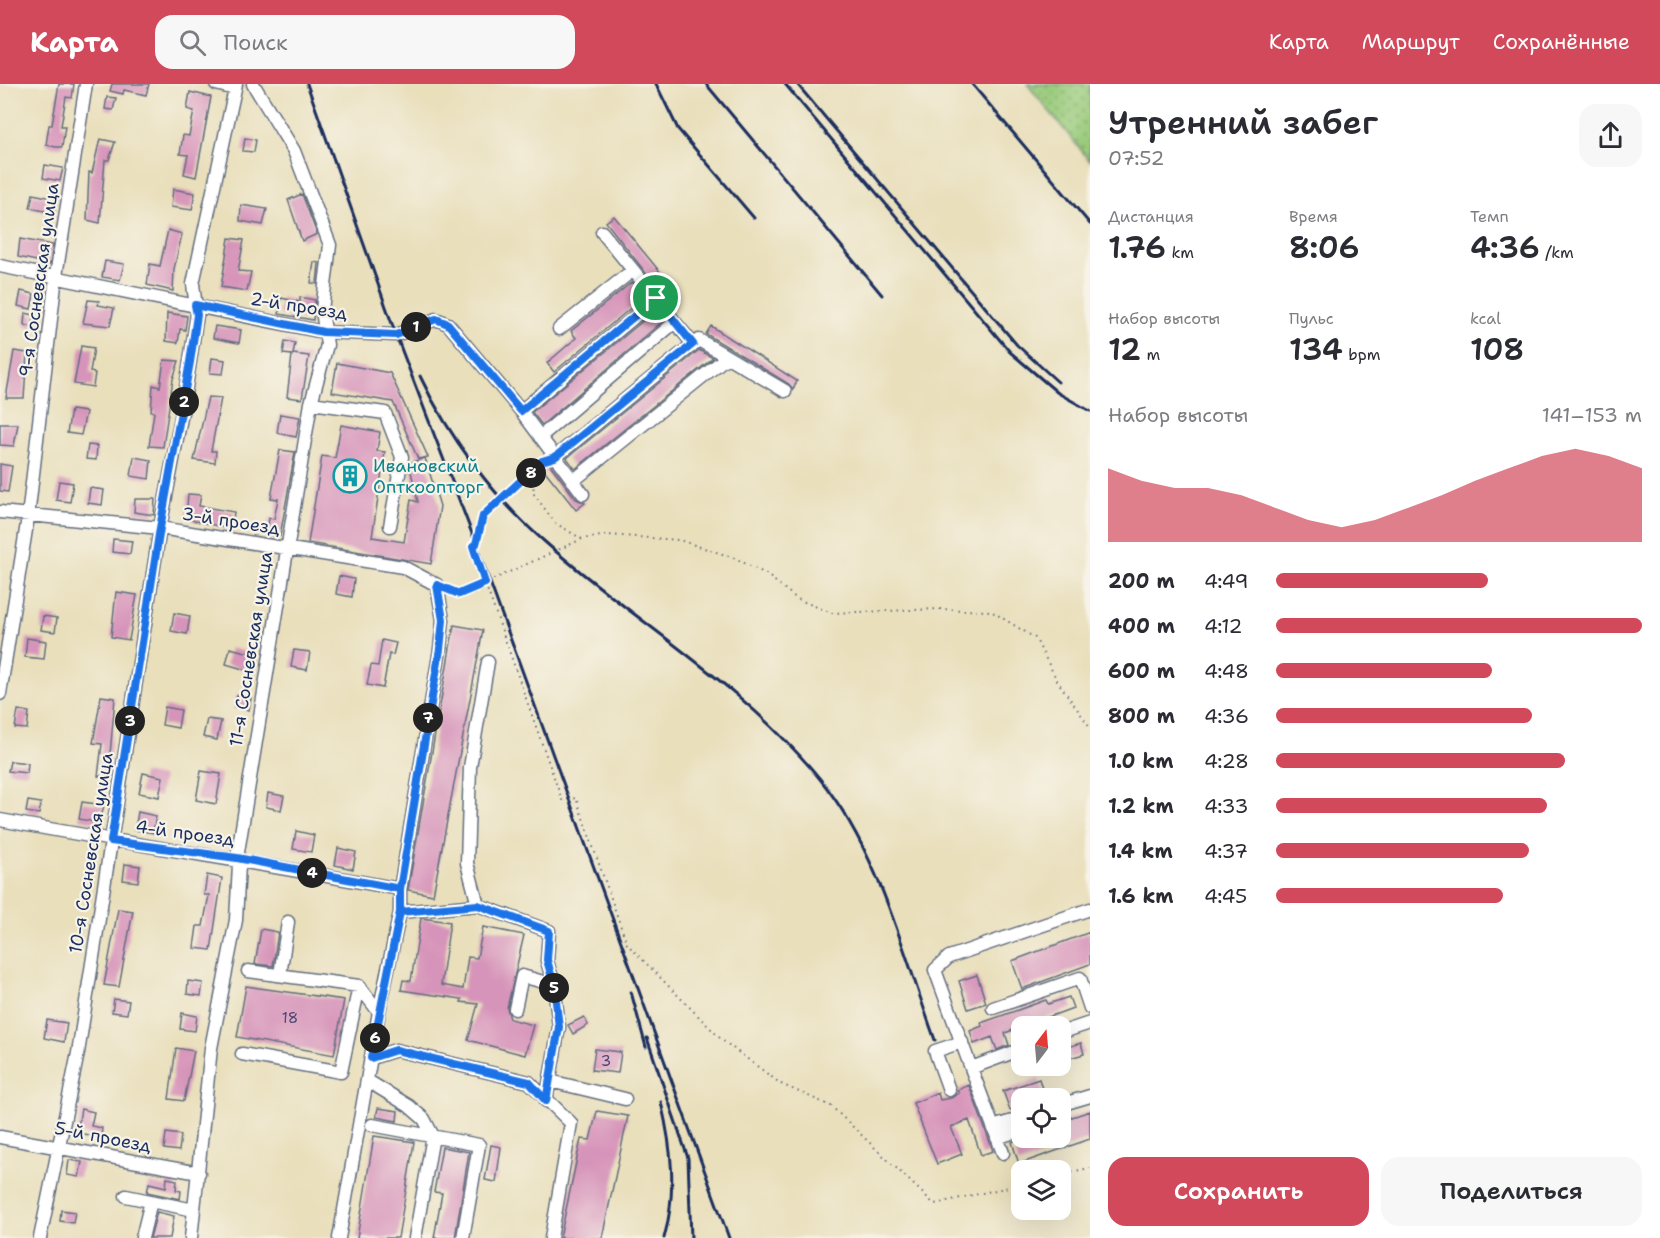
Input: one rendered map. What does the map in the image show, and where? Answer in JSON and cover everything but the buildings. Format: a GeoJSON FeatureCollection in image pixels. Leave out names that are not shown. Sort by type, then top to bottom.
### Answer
{"type":"FeatureCollection","features":[{"type":"Feature","properties":{"kind":"street","name":"9-я Сосневская улица"},"geometry":{"type":"LineString","coordinates":[[0,694],[28,517],[56,276],[86,84]]}},
{"type":"Feature","properties":{"kind":"street"},"geometry":{"type":"LineString","coordinates":[[216,84],[236,86]]}},
{"type":"Feature","properties":{"kind":"street","name":"11-я Сосневская улица"},"geometry":{"type":"LineString","coordinates":[[191,1238],[211,1048],[236,920],[239,865],[237,858],[285,548],[311,403],[327,345],[322,310],[330,245],[294,151],[253,84]]}},
{"type":"Feature","properties":{"kind":"street","name":"10-я Сосневская улица"},"geometry":{"type":"LineString","coordinates":[[40,1238],[78,1053],[160,528],[190,362],[197,315],[193,284],[236,86]]}},
{"type":"Feature","properties":{"kind":"street"},"geometry":{"type":"LineString","coordinates":[[602,232],[693,344]]}},
{"type":"Feature","properties":{"kind":"street","name":"2-й проезд"},"geometry":{"type":"LineString","coordinates":[[0,266],[325,332],[396,335],[436,319],[448,324],[521,411],[583,494]]}},
{"type":"Feature","properties":{"kind":"street"},"geometry":{"type":"LineString","coordinates":[[559,329],[633,270]]}},
{"type":"Feature","properties":{"kind":"street"},"geometry":{"type":"LineString","coordinates":[[521,411],[656,298]]}},
{"type":"Feature","properties":{"kind":"street"},"geometry":{"type":"LineString","coordinates":[[540,437],[675,322]]}},
{"type":"Feature","properties":{"kind":"street"},"geometry":{"type":"LineString","coordinates":[[555,457],[699,340],[785,391]]}},
{"type":"Feature","properties":{"kind":"street"},"geometry":{"type":"LineString","coordinates":[[573,481],[727,357]]}},
{"type":"Feature","properties":{"kind":"street"},"geometry":{"type":"LineString","coordinates":[[311,403],[385,413],[402,457],[390,526]]}},
{"type":"Feature","properties":{"kind":"street","name":"3-й проезд"},"geometry":{"type":"LineString","coordinates":[[0,512],[28,517],[160,528],[403,567],[437,585]]}},
{"type":"Feature","properties":{"kind":"street"},"geometry":{"type":"LineString","coordinates":[[339,1238],[379,1012],[400,912],[400,889],[443,620],[437,585]]}},
{"type":"Feature","properties":{"kind":"street"},"geometry":{"type":"LineString","coordinates":[[478,905],[467,863],[470,767],[488,662]]}},
{"type":"Feature","properties":{"kind":"street","name":"4-й проезд"},"geometry":{"type":"LineString","coordinates":[[0,820],[111,841],[237,858],[400,889]]}},
{"type":"Feature","properties":{"kind":"street"},"geometry":{"type":"LineString","coordinates":[[400,912],[478,905],[549,931],[547,960],[554,985],[559,1027],[546,1101]]}},
{"type":"Feature","properties":{"kind":"street"},"geometry":{"type":"LineString","coordinates":[[1003,1153],[935,970],[949,957],[1090,909]]}},
{"type":"Feature","properties":{"kind":"street"},"geometry":{"type":"LineString","coordinates":[[280,975],[288,922]]}},
{"type":"Feature","properties":{"kind":"street"},"geometry":{"type":"LineString","coordinates":[[248,971],[358,986],[379,1012]]}},
{"type":"Feature","properties":{"kind":"street"},"geometry":{"type":"LineString","coordinates":[[515,1010],[522,976],[554,985]]}},
{"type":"Feature","properties":{"kind":"street"},"geometry":{"type":"LineString","coordinates":[[993,1008],[1085,976],[1090,1008]]}},
{"type":"Feature","properties":{"kind":"street"},"geometry":{"type":"LineString","coordinates":[[242,1054],[341,1072],[358,986]]}},
{"type":"Feature","properties":{"kind":"street"},"geometry":{"type":"LineString","coordinates":[[1071,1029],[1090,1023]]}},
{"type":"Feature","properties":{"kind":"street"},"geometry":{"type":"LineString","coordinates":[[949,1090],[935,1052],[962,1042]]}},
{"type":"Feature","properties":{"kind":"street"},"geometry":{"type":"LineString","coordinates":[[371,1058],[396,1050],[529,1082],[571,1123],[551,1238]]}},
{"type":"Feature","properties":{"kind":"street"},"geometry":{"type":"LineString","coordinates":[[971,1068],[1011,1052]]}},
{"type":"Feature","properties":{"kind":"street"},"geometry":{"type":"LineString","coordinates":[[368,1081],[409,1106],[424,1119],[433,1136],[415,1238]]}},
{"type":"Feature","properties":{"kind":"street"},"geometry":{"type":"LineString","coordinates":[[550,1081],[625,1099]]}},
{"type":"Feature","properties":{"kind":"street"},"geometry":{"type":"LineString","coordinates":[[1071,1102],[1090,1096]]}},
{"type":"Feature","properties":{"kind":"street"},"geometry":{"type":"LineString","coordinates":[[995,1132],[1011,1124]]}},
{"type":"Feature","properties":{"kind":"street"},"geometry":{"type":"LineString","coordinates":[[372,1125],[479,1145],[463,1238]]}},
{"type":"Feature","properties":{"kind":"street"},"geometry":{"type":"LineString","coordinates":[[995,1132],[1011,1130]]}},
{"type":"Feature","properties":{"kind":"street","name":"5-й проезд"},"geometry":{"type":"LineString","coordinates":[[0,1137],[199,1173]]}},
{"type":"Feature","properties":{"kind":"street"},"geometry":{"type":"LineString","coordinates":[[126,1196],[194,1210]]}},
{"type":"Feature","properties":{"kind":"street"},"geometry":{"type":"LineString","coordinates":[[142,1238],[151,1201]]}},
{"type":"Feature","properties":{"kind":"path"},"geometry":{"type":"LineString","coordinates":[[555,457],[542,461],[483,516],[476,544],[473,546],[562,800],[576,798],[627,944],[723,1040],[781,1084],[831,1106],[934,1204],[1011,1186]]}},
{"type":"Feature","properties":{"kind":"path"},"geometry":{"type":"LineString","coordinates":[[537,468],[533,482],[534,494],[542,508],[555,523],[582,539]]}},
{"type":"Feature","properties":{"kind":"path"},"geometry":{"type":"LineString","coordinates":[[437,585],[459,594],[582,539],[609,535],[679,540],[735,558],[766,574],[797,599],[832,613],[939,609],[991,611],[1035,638],[1058,682],[1090,727]]}},
{"type":"Feature","properties":{"kind":"path"},"geometry":{"type":"LineString","coordinates":[[1071,1171],[1090,1167]]}},
{"type":"Feature","properties":{"kind":"green space"},"geometry":{"type":"Polygon","coordinates":[[[1027,84],[1090,84],[1090,161],[1027,84]]]}},
{"type":"Feature","properties":{"kind":"railway"},"geometry":{"type":"LineString","coordinates":[[307,84],[396,335],[476,544],[729,1238]]}},
{"type":"Feature","properties":{"kind":"railway"},"geometry":{"type":"LineString","coordinates":[[656,84],[678,129],[754,218]]}},
{"type":"Feature","properties":{"kind":"railway"},"geometry":{"type":"LineString","coordinates":[[706,84],[882,295]]}},
{"type":"Feature","properties":{"kind":"railway"},"geometry":{"type":"LineString","coordinates":[[785,84],[1010,352],[1058,393],[1090,411]]}},
{"type":"Feature","properties":{"kind":"railway"},"geometry":{"type":"LineString","coordinates":[[797,84],[1017,345],[1058,382]]}},
{"type":"Feature","properties":{"kind":"railway"},"geometry":{"type":"LineString","coordinates":[[972,84],[1090,224]]}},
{"type":"Feature","properties":{"kind":"railway"},"geometry":{"type":"LineString","coordinates":[[420,376],[444,421],[474,465],[508,506],[579,571],[723,683],[790,745],[820,779],[841,808],[874,870],[935,1040]]}},
{"type":"Feature","properties":{"kind":"railway"},"geometry":{"type":"LineString","coordinates":[[631,992],[646,1047]]}},
{"type":"Feature","properties":{"kind":"railway"},"geometry":{"type":"LineString","coordinates":[[647,1038],[688,1158],[691,1238]]}},
{"type":"Feature","properties":{"kind":"railway"},"geometry":{"type":"LineString","coordinates":[[661,1102],[672,1170],[671,1204],[664,1238]]}},
{"type":"Feature","properties":{"kind":"place","name":"Ивановский Опткоопторг"},"geometry":{"type":"Point","coordinates":[350,476]}},
{"type":"Feature","properties":{"kind":"route"},"geometry":{"type":"LineString","coordinates":[[656,298],[521,411],[448,324],[436,319],[396,335],[323,332],[195,305],[197,315],[183,408],[160,528],[111,841],[237,858],[400,889],[400,912],[434,907],[478,905],[549,931],[547,960],[554,985],[559,1027],[546,1101],[529,1082],[396,1050],[371,1058],[400,912],[400,889],[440,649],[443,620],[437,585],[459,594],[485,583],[473,546],[476,544],[483,516],[542,461],[555,457],[693,344],[656,298]]}}]}
